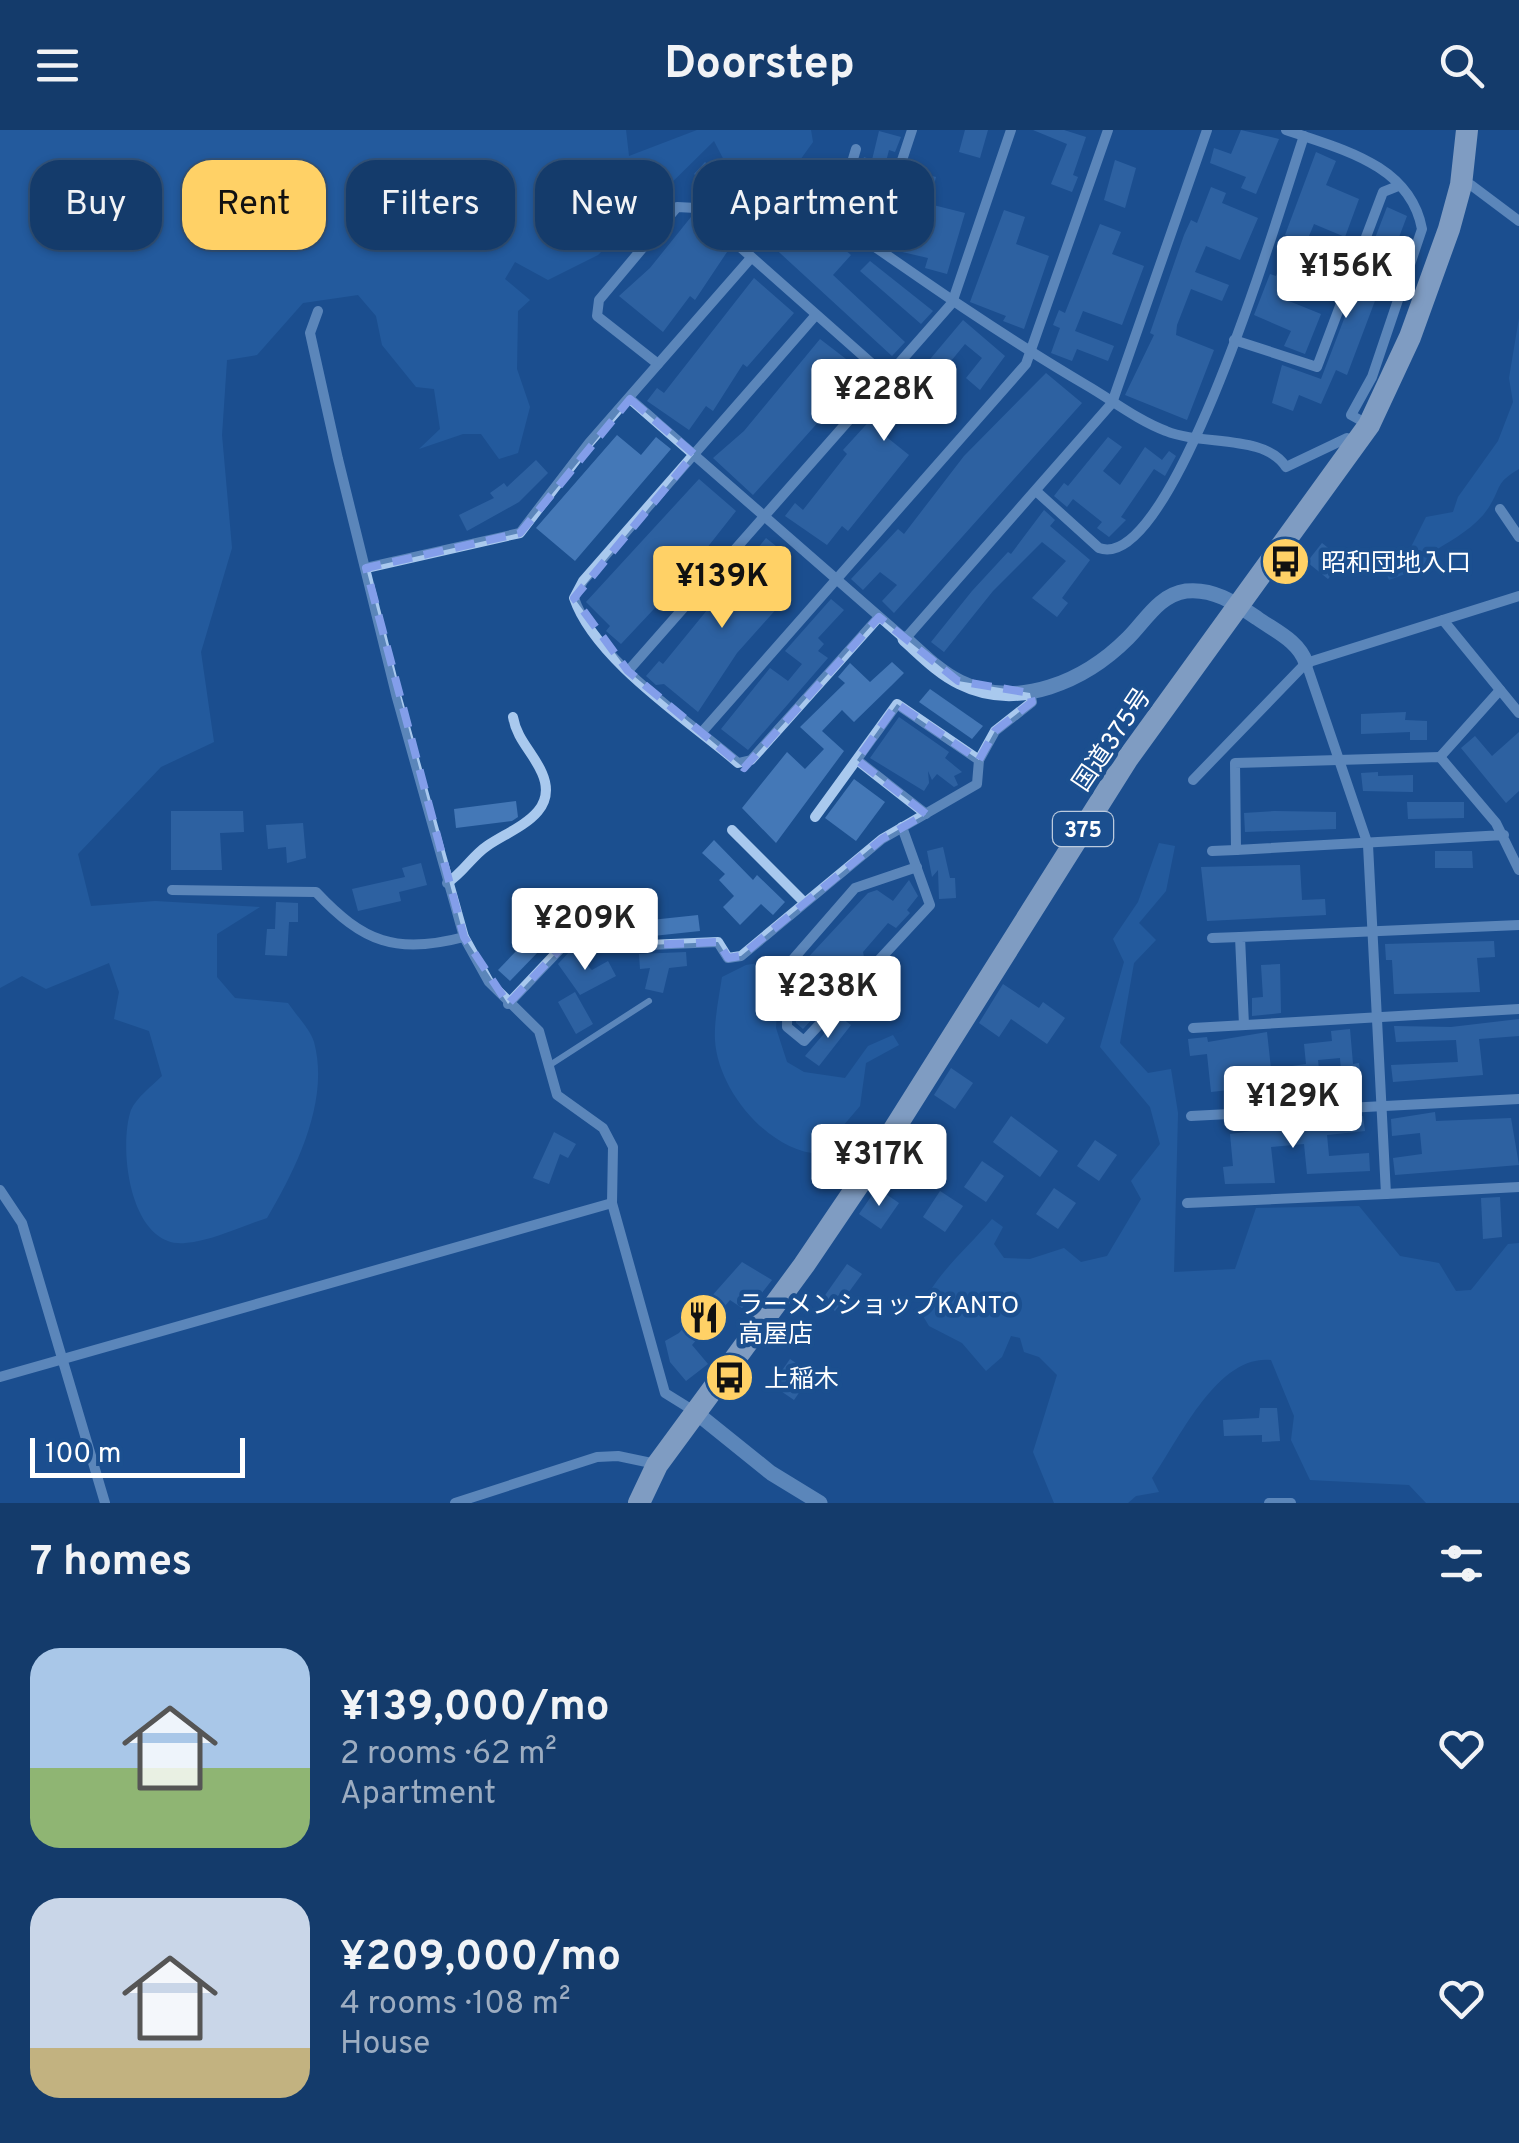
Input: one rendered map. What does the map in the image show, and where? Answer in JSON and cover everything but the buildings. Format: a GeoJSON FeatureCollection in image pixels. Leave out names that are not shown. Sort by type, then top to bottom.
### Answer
{"type":"FeatureCollection","features":[{"type":"Feature","properties":{"kind":"highway","name":"国道375号"},"geometry":{"type":"LineString","coordinates":[[638,1503],[657,1465],[694,1411],[718,1386],[804,1265],[1128,758],[1364,433],[1410,337],[1461,185],[1468,130]]}},
{"type":"Feature","properties":{"kind":"street"},"geometry":{"type":"LineString","coordinates":[[902,160],[912,130]]}},
{"type":"Feature","properties":{"kind":"street"},"geometry":{"type":"LineString","coordinates":[[628,671],[952,303],[1011,130]]}},
{"type":"Feature","properties":{"kind":"street"},"geometry":{"type":"LineString","coordinates":[[702,732],[1032,353],[1108,130]]}},
{"type":"Feature","properties":{"kind":"street"},"geometry":{"type":"LineString","coordinates":[[905,639],[1112,402],[1207,130]]}},
{"type":"Feature","properties":{"kind":"street"},"geometry":{"type":"LineString","coordinates":[[879,250],[952,303],[1166,432],[1228,445],[1244,442],[1278,454],[1286,467],[1364,433],[1351,416],[1372,377],[1422,229],[1418,210],[1369,158],[1286,130]]}},
{"type":"Feature","properties":{"kind":"street"},"geometry":{"type":"LineString","coordinates":[[1036,491],[1098,548],[1110,552],[1122,548],[1168,496],[1196,439],[1234,340],[1304,136]]}},
{"type":"Feature","properties":{"kind":"street"},"geometry":{"type":"LineString","coordinates":[[852,160],[856,149]]}},
{"type":"Feature","properties":{"kind":"street"},"geometry":{"type":"LineString","coordinates":[[1461,185],[1471,185],[1519,221]]}},
{"type":"Feature","properties":{"kind":"street"},"geometry":{"type":"LineString","coordinates":[[1234,340],[1317,367],[1383,192],[1398,186]]}},
{"type":"Feature","properties":{"kind":"street"},"geometry":{"type":"LineString","coordinates":[[658,364],[596,316],[599,300],[677,207],[696,208],[887,376]]}},
{"type":"Feature","properties":{"kind":"street"},"geometry":{"type":"LineString","coordinates":[[366,568],[520,533],[589,443],[750,259]]}},
{"type":"Feature","properties":{"kind":"street"},"geometry":{"type":"LineString","coordinates":[[318,311],[310,333],[366,568],[464,937],[489,982],[539,1031],[557,1096],[603,1128],[613,1147],[612,1203],[665,1393],[694,1411],[771,1474],[820,1503]]}},
{"type":"Feature","properties":{"kind":"street"},"geometry":{"type":"LineString","coordinates":[[815,316],[583,580],[574,598],[580,616],[628,671],[738,763],[751,760],[879,617]]}},
{"type":"Feature","properties":{"kind":"street"},"geometry":{"type":"LineString","coordinates":[[630,400],[834,579],[958,681],[997,693],[1030,693],[1059,684],[1112,654],[1168,596],[1201,591],[1218,594],[1240,606],[1302,649],[1368,845],[1386,1194]]}},
{"type":"Feature","properties":{"kind":"street"},"geometry":{"type":"LineString","coordinates":[[1500,510],[1519,537]]}},
{"type":"Feature","properties":{"kind":"street"},"geometry":{"type":"LineString","coordinates":[[1194,780],[1306,663],[1519,596]]}},
{"type":"Feature","properties":{"kind":"street"},"geometry":{"type":"LineString","coordinates":[[1443,620],[1519,713]]}},
{"type":"Feature","properties":{"kind":"street"},"geometry":{"type":"LineString","coordinates":[[1236,850],[1234,763],[1440,757],[1500,690]]}},
{"type":"Feature","properties":{"kind":"street"},"geometry":{"type":"LineString","coordinates":[[508,1004],[578,929],[601,947],[718,942],[728,958],[741,956],[804,902],[902,828],[977,784],[979,760],[995,730],[1032,702],[1030,693]]}},
{"type":"Feature","properties":{"kind":"street"},"geometry":{"type":"LineString","coordinates":[[815,816],[897,704],[979,760]]}},
{"type":"Feature","properties":{"kind":"street"},"geometry":{"type":"LineString","coordinates":[[447,883],[484,848],[536,816],[543,804],[543,774],[516,734],[512,718]]}},
{"type":"Feature","properties":{"kind":"street"},"geometry":{"type":"LineString","coordinates":[[1440,757],[1504,835],[1519,870]]}},
{"type":"Feature","properties":{"kind":"street"},"geometry":{"type":"LineString","coordinates":[[857,760],[926,814]]}},
{"type":"Feature","properties":{"kind":"street"},"geometry":{"type":"LineString","coordinates":[[902,828],[917,867],[930,905],[804,1042],[787,1027],[788,966],[854,888],[917,867]]}},
{"type":"Feature","properties":{"kind":"street"},"geometry":{"type":"LineString","coordinates":[[732,830],[804,902]]}},
{"type":"Feature","properties":{"kind":"street"},"geometry":{"type":"LineString","coordinates":[[1212,850],[1368,845],[1504,835]]}},
{"type":"Feature","properties":{"kind":"street"},"geometry":{"type":"LineString","coordinates":[[172,890],[316,892],[342,920],[381,943],[443,943],[464,937]]}},
{"type":"Feature","properties":{"kind":"street"},"geometry":{"type":"LineString","coordinates":[[1212,938],[1519,925]]}},
{"type":"Feature","properties":{"kind":"street"},"geometry":{"type":"LineString","coordinates":[[1240,937],[1244,1025]]}},
{"type":"Feature","properties":{"kind":"street"},"geometry":{"type":"LineString","coordinates":[[1193,1028],[1519,1008]]}},
{"type":"Feature","properties":{"kind":"street"},"geometry":{"type":"LineString","coordinates":[[1191,1116],[1519,1099]]}},
{"type":"Feature","properties":{"kind":"street"},"geometry":{"type":"LineString","coordinates":[[1188,1203],[1519,1187]]}},
{"type":"Feature","properties":{"kind":"street"},"geometry":{"type":"LineString","coordinates":[[0,1190],[22,1223],[105,1503]]}},
{"type":"Feature","properties":{"kind":"street"},"geometry":{"type":"LineString","coordinates":[[0,1377],[612,1203]]}},
{"type":"Feature","properties":{"kind":"street"},"geometry":{"type":"LineString","coordinates":[[455,1503],[597,1457],[618,1456],[657,1465]]}},
{"type":"Feature","properties":{"kind":"street"},"geometry":{"type":"LineString","coordinates":[[1270,1503],[1291,1503]]}},
{"type":"Feature","properties":{"kind":"lane"},"geometry":{"type":"LineString","coordinates":[[550,1065],[649,1001]]}},
{"type":"Feature","properties":{"kind":"highlighted area"},"geometry":{"type":"Polygon","coordinates":[[[630,399],[694,454],[574,598],[628,671],[744,768],[879,617],[958,681],[1030,693],[1032,702],[995,731],[979,760],[897,704],[857,760],[926,814],[882,839],[741,956],[728,958],[718,942],[601,947],[579,929],[508,1004],[464,937],[366,568],[520,533],[630,399]]]}},
{"type":"Feature","properties":{"kind":"shaded area"},"geometry":{"type":"Polygon","coordinates":[[[0,130],[626,130],[629,156],[697,130],[811,130],[813,142],[800,160],[724,160],[714,141],[673,181],[673,160],[535,160],[535,250],[603,250],[548,280],[515,262],[505,279],[530,300],[518,311],[517,369],[530,407],[518,453],[499,459],[481,434],[463,434],[419,449],[440,429],[434,389],[416,387],[382,345],[376,316],[358,295],[303,303],[257,355],[227,360],[222,435],[232,548],[201,652],[214,742],[161,767],[78,854],[91,906],[155,901],[260,907],[217,934],[217,977],[235,998],[288,1003],[314,1042],[318,1064],[314,1111],[307,1134],[267,1218],[185,1243],[166,1240],[152,1230],[140,1213],[128,1170],[127,1127],[131,1110],[162,1076],[149,1031],[114,1019],[119,992],[109,963],[46,989],[22,976],[0,988],[0,130]]]}},
{"type":"Feature","properties":{"kind":"shaded area"},"geometry":{"type":"Polygon","coordinates":[[[1519,318],[1519,469],[1502,482],[1478,520],[1436,550],[1440,561],[1389,580],[1384,568],[1405,559],[1426,517],[1453,512],[1458,497],[1498,441],[1513,402],[1509,378],[1519,318]]]}},
{"type":"Feature","properties":{"kind":"shaded area"},"geometry":{"type":"Polygon","coordinates":[[[1159,843],[1175,846],[1166,891],[1139,923],[1156,940],[1134,963],[1120,1043],[1148,1073],[1171,1069],[1178,1113],[1174,1272],[1235,1269],[1256,1208],[1359,1206],[1400,1256],[1439,1263],[1456,1291],[1471,1290],[1508,1244],[1519,1243],[1519,1503],[1426,1503],[1409,1485],[1310,1480],[1291,1440],[1294,1416],[1271,1360],[1251,1362],[1233,1371],[1201,1402],[1152,1478],[1159,1492],[1136,1496],[1128,1503],[1054,1503],[1033,1452],[1057,1375],[1039,1357],[1024,1352],[1020,1338],[1011,1336],[1002,1357],[986,1371],[962,1343],[929,1326],[920,1311],[942,1274],[992,1219],[1003,1227],[994,1244],[1004,1258],[1030,1259],[1064,1248],[1081,1262],[1107,1256],[1141,1199],[1131,1181],[1160,1144],[1150,1107],[1100,1047],[1124,962],[1113,939],[1138,902],[1159,843]]]}},
{"type":"Feature","properties":{"kind":"shaded area"},"geometry":{"type":"Polygon","coordinates":[[[780,960],[776,1028],[787,1062],[804,1072],[845,1078],[868,1046],[893,1035],[899,1045],[866,1063],[860,1106],[819,1154],[782,1142],[749,1115],[725,1079],[718,1059],[715,1033],[722,977],[746,965],[780,960]]]}},
{"type":"Feature","properties":{"kind":"place","name":"昭和団地入口"},"geometry":{"type":"Point","coordinates":[1286,562]}},
{"type":"Feature","properties":{"kind":"place","name":"ラーメンショップKANTO 高屋店"},"geometry":{"type":"Point","coordinates":[703,1318]}},
{"type":"Feature","properties":{"kind":"place","name":"上稲木"},"geometry":{"type":"Point","coordinates":[729,1378]}}]}
